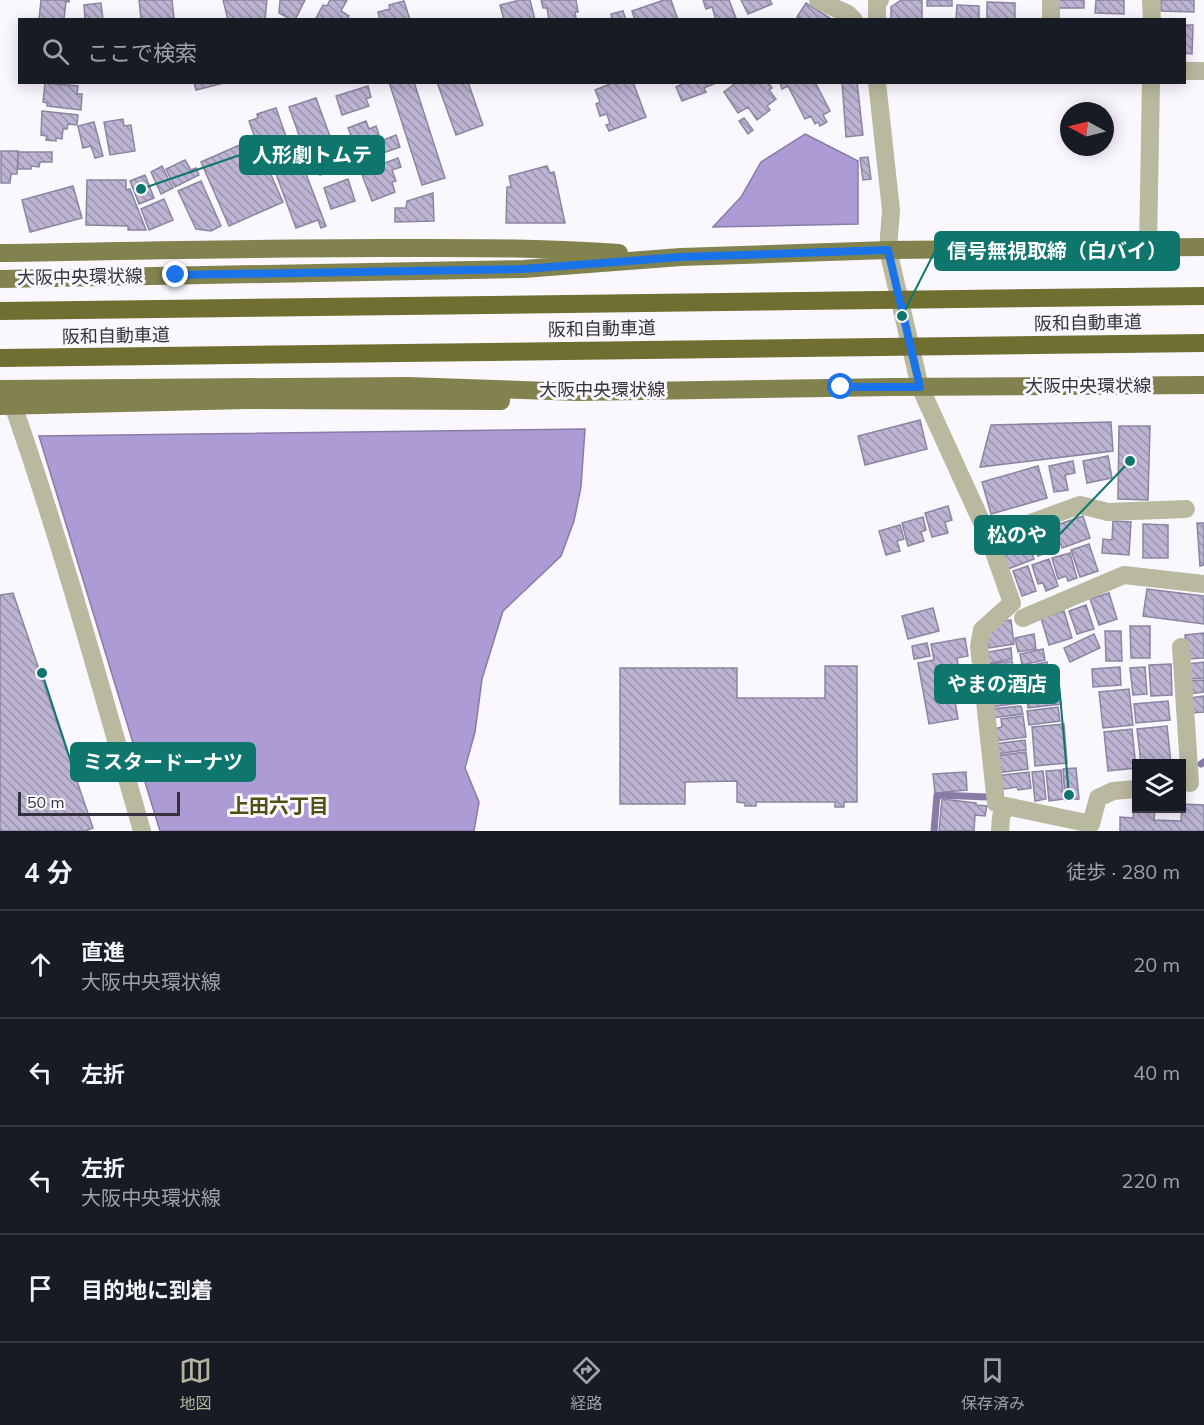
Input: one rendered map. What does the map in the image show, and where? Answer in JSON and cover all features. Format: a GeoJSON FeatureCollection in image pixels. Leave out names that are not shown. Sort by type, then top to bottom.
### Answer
{"type":"FeatureCollection","features":[{"type":"Feature","properties":{"kind":"highway","name":"阪和自動車道"},"geometry":{"type":"LineString","coordinates":[[0,311],[1204,296]]}},
{"type":"Feature","properties":{"kind":"highway","name":"阪和自動車道"},"geometry":{"type":"LineString","coordinates":[[0,358],[1204,343]]}},
{"type":"Feature","properties":{"kind":"main road"},"geometry":{"type":"LineString","coordinates":[[0,253],[267,248],[451,248],[564,249],[681,257]]}},
{"type":"Feature","properties":{"kind":"main road","name":"大阪中央環状線"},"geometry":{"type":"LineString","coordinates":[[0,279],[523,269],[681,257],[888,250],[1204,248]]}},
{"type":"Feature","properties":{"kind":"main road","name":"大阪中央環状線"},"geometry":{"type":"LineString","coordinates":[[0,390],[408,386],[578,392],[1204,385]]}},
{"type":"Feature","properties":{"kind":"main road"},"geometry":{"type":"LineString","coordinates":[[7,405],[247,400],[595,401],[685,390]]}},
{"type":"Feature","properties":{"kind":"street"},"geometry":{"type":"LineString","coordinates":[[818,0],[852,18]]}},
{"type":"Feature","properties":{"kind":"street"},"geometry":{"type":"LineString","coordinates":[[877,18],[880,0]]}},
{"type":"Feature","properties":{"kind":"street"},"geometry":{"type":"LineString","coordinates":[[1051,0],[1051,18]]}},
{"type":"Feature","properties":{"kind":"street"},"geometry":{"type":"LineString","coordinates":[[1152,0],[1152,18]]}},
{"type":"Feature","properties":{"kind":"street"},"geometry":{"type":"LineString","coordinates":[[1186,71],[1204,71]]}},
{"type":"Feature","properties":{"kind":"street"},"geometry":{"type":"LineString","coordinates":[[877,84],[891,210],[888,250],[920,387],[989,537],[1011,603],[982,630],[979,646],[996,803],[1090,827],[1098,798],[1113,791],[1132,789]]}},
{"type":"Feature","properties":{"kind":"street"},"geometry":{"type":"LineString","coordinates":[[1148,248],[1152,84]]}},
{"type":"Feature","properties":{"kind":"street"},"geometry":{"type":"LineString","coordinates":[[7,405],[46,503],[142,831]]}},
{"type":"Feature","properties":{"kind":"street"},"geometry":{"type":"LineString","coordinates":[[989,537],[1080,505],[1108,512],[1186,509]]}},
{"type":"Feature","properties":{"kind":"street"},"geometry":{"type":"LineString","coordinates":[[1023,618],[1124,575],[1204,584]]}},
{"type":"Feature","properties":{"kind":"street"},"geometry":{"type":"LineString","coordinates":[[1181,647],[1192,782]]}},
{"type":"Feature","properties":{"kind":"street"},"geometry":{"type":"LineString","coordinates":[[1000,831],[1001,817],[1006,806]]}},
{"type":"Feature","properties":{"kind":"shaded area"},"geometry":{"type":"Polygon","coordinates":[[[805,134],[858,161],[858,224],[713,227],[741,197],[761,162],[805,134]]]}},
{"type":"Feature","properties":{"kind":"shaded area"},"geometry":{"type":"Polygon","coordinates":[[[585,429],[581,487],[574,521],[561,556],[503,611],[482,679],[475,732],[465,768],[479,802],[474,831],[160,831],[39,436],[585,429]]]}},
{"type":"Feature","properties":{"kind":"building"},"geometry":{"type":"Polygon","coordinates":[[[41,0],[69,0],[69,2],[66,1],[64,18],[39,18],[41,0]]]}},
{"type":"Feature","properties":{"kind":"building"},"geometry":{"type":"Polygon","coordinates":[[[139,0],[172,0],[174,18],[141,18],[139,0]]]}},
{"type":"Feature","properties":{"kind":"building"},"geometry":{"type":"Polygon","coordinates":[[[223,0],[267,0],[265,18],[228,18],[223,0]]]}},
{"type":"Feature","properties":{"kind":"building"},"geometry":{"type":"Polygon","coordinates":[[[280,0],[305,0],[296,18],[288,18],[279,13],[280,0]]]}},
{"type":"Feature","properties":{"kind":"building"},"geometry":{"type":"Polygon","coordinates":[[[330,0],[347,0],[341,11],[349,16],[348,18],[316,18],[323,5],[327,6],[330,0]]]}},
{"type":"Feature","properties":{"kind":"building"},"geometry":{"type":"Polygon","coordinates":[[[530,0],[534,18],[503,18],[500,5],[530,0]]]}},
{"type":"Feature","properties":{"kind":"building"},"geometry":{"type":"Polygon","coordinates":[[[541,0],[576,0],[578,12],[575,12],[576,18],[549,18],[547,8],[543,8],[541,0]]]}},
{"type":"Feature","properties":{"kind":"building"},"geometry":{"type":"Polygon","coordinates":[[[664,0],[671,0],[677,18],[634,18],[632,11],[664,0]]]}},
{"type":"Feature","properties":{"kind":"building"},"geometry":{"type":"Polygon","coordinates":[[[703,0],[729,0],[736,18],[715,18],[712,7],[706,9],[703,0]]]}},
{"type":"Feature","properties":{"kind":"building"},"geometry":{"type":"Polygon","coordinates":[[[741,0],[770,0],[772,4],[748,14],[741,0]]]}},
{"type":"Feature","properties":{"kind":"building"},"geometry":{"type":"Polygon","coordinates":[[[901,0],[922,0],[922,18],[891,18],[891,7],[901,0]]]}},
{"type":"Feature","properties":{"kind":"building"},"geometry":{"type":"Polygon","coordinates":[[[927,0],[952,0],[952,6],[927,6],[927,0]]]}},
{"type":"Feature","properties":{"kind":"building"},"geometry":{"type":"Polygon","coordinates":[[[1056,0],[1084,0],[1084,8],[1056,8],[1056,0]]]}},
{"type":"Feature","properties":{"kind":"building"},"geometry":{"type":"Polygon","coordinates":[[[1096,0],[1124,0],[1124,14],[1095,13],[1096,0]]]}},
{"type":"Feature","properties":{"kind":"building"},"geometry":{"type":"Polygon","coordinates":[[[1161,0],[1194,0],[1194,12],[1161,11],[1161,0]]]}},
{"type":"Feature","properties":{"kind":"building"},"geometry":{"type":"Polygon","coordinates":[[[404,1],[409,18],[380,18],[378,12],[390,9],[389,5],[404,1]]]}},
{"type":"Feature","properties":{"kind":"building"},"geometry":{"type":"Polygon","coordinates":[[[987,2],[1015,3],[1015,18],[987,18],[987,2]]]}},
{"type":"Feature","properties":{"kind":"building"},"geometry":{"type":"Polygon","coordinates":[[[101,3],[103,18],[85,18],[84,5],[101,3]]]}},
{"type":"Feature","properties":{"kind":"building"},"geometry":{"type":"Polygon","coordinates":[[[806,3],[830,18],[799,18],[797,17],[806,3]]]}},
{"type":"Feature","properties":{"kind":"building"},"geometry":{"type":"Polygon","coordinates":[[[957,5],[979,6],[979,18],[956,18],[957,5]]]}},
{"type":"Feature","properties":{"kind":"building"},"geometry":{"type":"Polygon","coordinates":[[[623,11],[625,18],[612,18],[611,14],[623,11]]]}},
{"type":"Feature","properties":{"kind":"building"},"geometry":{"type":"Polygon","coordinates":[[[1186,25],[1193,25],[1192,54],[1186,53],[1186,25]]]}},
{"type":"Feature","properties":{"kind":"building"},"geometry":{"type":"Polygon","coordinates":[[[45,84],[78,86],[77,94],[82,94],[81,110],[47,106],[47,103],[43,102],[45,84]]]}},
{"type":"Feature","properties":{"kind":"building"},"geometry":{"type":"Polygon","coordinates":[[[194,84],[220,84],[196,90],[194,84]]]}},
{"type":"Feature","properties":{"kind":"building"},"geometry":{"type":"Polygon","coordinates":[[[390,84],[415,84],[445,178],[422,185],[390,84]]]}},
{"type":"Feature","properties":{"kind":"building"},"geometry":{"type":"Polygon","coordinates":[[[438,84],[469,84],[483,125],[456,135],[438,84]]]}},
{"type":"Feature","properties":{"kind":"building"},"geometry":{"type":"Polygon","coordinates":[[[610,84],[634,84],[646,117],[609,131],[606,125],[610,124],[607,114],[600,116],[596,104],[600,102],[595,90],[610,84]]]}},
{"type":"Feature","properties":{"kind":"building"},"geometry":{"type":"Polygon","coordinates":[[[683,84],[713,84],[704,88],[706,92],[682,101],[676,87],[683,84]]]}},
{"type":"Feature","properties":{"kind":"building"},"geometry":{"type":"Polygon","coordinates":[[[734,84],[750,84],[752,86],[769,84],[772,88],[769,90],[776,99],[767,106],[770,110],[757,120],[748,107],[738,113],[724,92],[734,84]]]}},
{"type":"Feature","properties":{"kind":"building"},"geometry":{"type":"Polygon","coordinates":[[[780,84],[816,84],[830,111],[823,115],[827,122],[820,126],[818,122],[815,124],[811,116],[805,119],[788,86],[782,89],[780,84]]]}},
{"type":"Feature","properties":{"kind":"building"},"geometry":{"type":"Polygon","coordinates":[[[842,84],[857,84],[863,135],[846,137],[842,84]]]}},
{"type":"Feature","properties":{"kind":"building"},"geometry":{"type":"Polygon","coordinates":[[[368,86],[371,97],[366,99],[369,106],[342,115],[336,96],[368,86]]]}},
{"type":"Feature","properties":{"kind":"building"},"geometry":{"type":"Polygon","coordinates":[[[316,98],[336,153],[332,155],[337,169],[320,175],[311,152],[306,154],[303,143],[306,142],[303,136],[300,138],[289,107],[316,98]]]}},
{"type":"Feature","properties":{"kind":"building"},"geometry":{"type":"Polygon","coordinates":[[[276,108],[288,142],[260,152],[249,121],[258,118],[257,114],[276,108]]]}},
{"type":"Feature","properties":{"kind":"building"},"geometry":{"type":"Polygon","coordinates":[[[42,111],[78,115],[77,125],[68,124],[67,129],[63,129],[62,139],[46,140],[47,136],[41,135],[42,111]]]}},
{"type":"Feature","properties":{"kind":"building"},"geometry":{"type":"Polygon","coordinates":[[[744,118],[753,130],[748,134],[739,121],[744,118]]]}},
{"type":"Feature","properties":{"kind":"building"},"geometry":{"type":"Polygon","coordinates":[[[123,119],[124,126],[131,125],[135,151],[110,155],[104,122],[123,119]]]}},
{"type":"Feature","properties":{"kind":"building"},"geometry":{"type":"Polygon","coordinates":[[[366,121],[369,129],[376,126],[381,141],[396,135],[400,147],[358,162],[348,128],[366,121]]]}},
{"type":"Feature","properties":{"kind":"building"},"geometry":{"type":"Polygon","coordinates":[[[94,122],[103,156],[95,158],[91,146],[83,148],[78,126],[94,122]]]}},
{"type":"Feature","properties":{"kind":"building"},"geometry":{"type":"Polygon","coordinates":[[[244,143],[253,164],[264,159],[283,202],[229,226],[201,162],[244,143]]]}},
{"type":"Feature","properties":{"kind":"building"},"geometry":{"type":"Polygon","coordinates":[[[295,145],[326,226],[321,228],[318,220],[296,228],[269,155],[295,145]]]}},
{"type":"Feature","properties":{"kind":"building"},"geometry":{"type":"Polygon","coordinates":[[[1,151],[18,151],[17,174],[11,174],[10,183],[1,183],[1,151]]]}},
{"type":"Feature","properties":{"kind":"building"},"geometry":{"type":"Polygon","coordinates":[[[18,152],[52,152],[52,162],[40,162],[39,167],[31,166],[31,169],[18,169],[18,152]]]}},
{"type":"Feature","properties":{"kind":"building"},"geometry":{"type":"Polygon","coordinates":[[[868,157],[871,179],[863,180],[860,158],[868,157]]]}},
{"type":"Feature","properties":{"kind":"building"},"geometry":{"type":"Polygon","coordinates":[[[398,158],[401,167],[392,170],[396,181],[392,182],[395,192],[372,201],[361,172],[398,158]]]}},
{"type":"Feature","properties":{"kind":"building"},"geometry":{"type":"Polygon","coordinates":[[[185,160],[191,170],[196,168],[199,175],[175,187],[166,169],[185,160]]]}},
{"type":"Feature","properties":{"kind":"building"},"geometry":{"type":"Polygon","coordinates":[[[162,166],[173,188],[161,194],[151,172],[162,166]]]}},
{"type":"Feature","properties":{"kind":"building"},"geometry":{"type":"Polygon","coordinates":[[[547,166],[550,173],[554,172],[565,223],[506,223],[507,187],[511,187],[509,176],[547,166]]]}},
{"type":"Feature","properties":{"kind":"building"},"geometry":{"type":"Polygon","coordinates":[[[145,175],[154,198],[139,204],[130,181],[145,175]]]}},
{"type":"Feature","properties":{"kind":"building"},"geometry":{"type":"Polygon","coordinates":[[[348,179],[355,201],[331,209],[324,188],[348,179]]]}},
{"type":"Feature","properties":{"kind":"building"},"geometry":{"type":"Polygon","coordinates":[[[87,180],[126,180],[126,190],[130,189],[146,230],[128,230],[128,226],[86,225],[87,180]]]}},
{"type":"Feature","properties":{"kind":"building"},"geometry":{"type":"Polygon","coordinates":[[[201,181],[221,226],[211,231],[196,229],[178,191],[201,181]]]}},
{"type":"Feature","properties":{"kind":"building"},"geometry":{"type":"Polygon","coordinates":[[[73,186],[82,218],[30,232],[22,200],[73,186]]]}},
{"type":"Feature","properties":{"kind":"building"},"geometry":{"type":"Polygon","coordinates":[[[433,193],[434,221],[395,222],[395,208],[406,208],[407,201],[433,193]]]}},
{"type":"Feature","properties":{"kind":"building"},"geometry":{"type":"Polygon","coordinates":[[[164,199],[173,220],[149,230],[141,209],[164,199]]]}},
{"type":"Feature","properties":{"kind":"building"},"geometry":{"type":"Polygon","coordinates":[[[920,420],[927,449],[865,465],[858,436],[920,420]]]}},
{"type":"Feature","properties":{"kind":"building"},"geometry":{"type":"Polygon","coordinates":[[[1111,422],[1113,451],[980,467],[991,425],[1111,422]]]}},
{"type":"Feature","properties":{"kind":"building"},"geometry":{"type":"Polygon","coordinates":[[[1119,426],[1150,426],[1148,500],[1118,499],[1119,426]]]}},
{"type":"Feature","properties":{"kind":"building"},"geometry":{"type":"Polygon","coordinates":[[[1108,456],[1112,478],[1087,483],[1083,461],[1108,456]]]}},
{"type":"Feature","properties":{"kind":"building"},"geometry":{"type":"Polygon","coordinates":[[[1073,461],[1075,473],[1065,475],[1068,490],[1054,492],[1049,466],[1073,461]]]}},
{"type":"Feature","properties":{"kind":"building"},"geometry":{"type":"Polygon","coordinates":[[[1038,466],[1047,498],[991,514],[982,482],[1038,466]]]}},
{"type":"Feature","properties":{"kind":"building"},"geometry":{"type":"Polygon","coordinates":[[[948,506],[952,520],[945,522],[948,533],[932,537],[925,513],[948,506]]]}},
{"type":"Feature","properties":{"kind":"building"},"geometry":{"type":"Polygon","coordinates":[[[1083,516],[1090,538],[1062,548],[1054,526],[1083,516]]]}},
{"type":"Feature","properties":{"kind":"building"},"geometry":{"type":"Polygon","coordinates":[[[923,517],[926,530],[921,532],[924,541],[908,546],[902,523],[923,517]]]}},
{"type":"Feature","properties":{"kind":"building"},"geometry":{"type":"Polygon","coordinates":[[[1113,521],[1131,522],[1129,555],[1102,553],[1103,539],[1112,540],[1113,521]]]}},
{"type":"Feature","properties":{"kind":"building"},"geometry":{"type":"Polygon","coordinates":[[[1197,523],[1204,523],[1204,565],[1200,566],[1197,523]]]}},
{"type":"Feature","properties":{"kind":"building"},"geometry":{"type":"Polygon","coordinates":[[[1048,524],[1057,549],[1038,556],[1030,531],[1048,524]]]}},
{"type":"Feature","properties":{"kind":"building"},"geometry":{"type":"Polygon","coordinates":[[[1143,524],[1168,525],[1168,558],[1143,558],[1143,524]]]}},
{"type":"Feature","properties":{"kind":"building"},"geometry":{"type":"Polygon","coordinates":[[[900,525],[904,539],[897,541],[900,551],[886,555],[879,531],[900,525]]]}},
{"type":"Feature","properties":{"kind":"building"},"geometry":{"type":"Polygon","coordinates":[[[1089,544],[1098,571],[1080,577],[1071,550],[1089,544]]]}},
{"type":"Feature","properties":{"kind":"building"},"geometry":{"type":"Polygon","coordinates":[[[1030,546],[1034,559],[1008,569],[1003,556],[1030,546]]]}},
{"type":"Feature","properties":{"kind":"building"},"geometry":{"type":"Polygon","coordinates":[[[1070,553],[1077,578],[1068,581],[1066,576],[1058,579],[1052,558],[1070,553]]]}},
{"type":"Feature","properties":{"kind":"building"},"geometry":{"type":"Polygon","coordinates":[[[1049,559],[1058,586],[1046,591],[1043,583],[1038,584],[1032,565],[1049,559]]]}},
{"type":"Feature","properties":{"kind":"building"},"geometry":{"type":"Polygon","coordinates":[[[1028,566],[1036,591],[1022,596],[1013,571],[1028,566]]]}},
{"type":"Feature","properties":{"kind":"building"},"geometry":{"type":"Polygon","coordinates":[[[1147,589],[1204,596],[1204,624],[1143,616],[1147,589]]]}},
{"type":"Feature","properties":{"kind":"building"},"geometry":{"type":"Polygon","coordinates":[[[13,593],[93,828],[85,831],[0,831],[0,595],[13,593]]]}},
{"type":"Feature","properties":{"kind":"building"},"geometry":{"type":"Polygon","coordinates":[[[1109,593],[1117,619],[1099,625],[1090,599],[1109,593]]]}},
{"type":"Feature","properties":{"kind":"building"},"geometry":{"type":"Polygon","coordinates":[[[1086,605],[1094,629],[1077,634],[1069,611],[1086,605]]]}},
{"type":"Feature","properties":{"kind":"building"},"geometry":{"type":"Polygon","coordinates":[[[933,608],[939,631],[908,639],[902,616],[933,608]]]}},
{"type":"Feature","properties":{"kind":"building"},"geometry":{"type":"Polygon","coordinates":[[[1064,611],[1072,638],[1049,645],[1041,618],[1064,611]]]}},
{"type":"Feature","properties":{"kind":"building"},"geometry":{"type":"Polygon","coordinates":[[[1011,620],[1014,644],[989,648],[987,629],[992,622],[1011,620]]]}},
{"type":"Feature","properties":{"kind":"building"},"geometry":{"type":"Polygon","coordinates":[[[1130,626],[1150,626],[1150,658],[1131,658],[1130,626]]]}},
{"type":"Feature","properties":{"kind":"building"},"geometry":{"type":"Polygon","coordinates":[[[1105,631],[1121,631],[1122,661],[1106,661],[1105,631]]]}},
{"type":"Feature","properties":{"kind":"building"},"geometry":{"type":"Polygon","coordinates":[[[1204,633],[1204,658],[1187,659],[1185,635],[1204,633]]]}},
{"type":"Feature","properties":{"kind":"building"},"geometry":{"type":"Polygon","coordinates":[[[1034,634],[1036,649],[1018,652],[1015,638],[1034,634]]]}},
{"type":"Feature","properties":{"kind":"building"},"geometry":{"type":"Polygon","coordinates":[[[1094,634],[1100,648],[1070,662],[1064,648],[1094,634]]]}},
{"type":"Feature","properties":{"kind":"building"},"geometry":{"type":"Polygon","coordinates":[[[965,638],[968,656],[957,658],[962,688],[953,689],[958,719],[929,724],[918,663],[934,660],[931,644],[965,638]]]}},
{"type":"Feature","properties":{"kind":"building"},"geometry":{"type":"Polygon","coordinates":[[[927,643],[930,656],[914,659],[912,646],[927,643]]]}},
{"type":"Feature","properties":{"kind":"building"},"geometry":{"type":"Polygon","coordinates":[[[1011,648],[1012,659],[985,664],[983,653],[1011,648]]]}},
{"type":"Feature","properties":{"kind":"building"},"geometry":{"type":"Polygon","coordinates":[[[1043,649],[1045,660],[1022,665],[1020,654],[1043,649]]]}},
{"type":"Feature","properties":{"kind":"building"},"geometry":{"type":"Polygon","coordinates":[[[1012,661],[1014,672],[986,675],[984,665],[1012,661]]]}},
{"type":"Feature","properties":{"kind":"building"},"geometry":{"type":"Polygon","coordinates":[[[1047,662],[1049,672],[1025,676],[1023,667],[1047,662]]]}},
{"type":"Feature","properties":{"kind":"building"},"geometry":{"type":"Polygon","coordinates":[[[1204,662],[1204,678],[1189,679],[1188,664],[1204,662]]]}},
{"type":"Feature","properties":{"kind":"building"},"geometry":{"type":"Polygon","coordinates":[[[1171,664],[1172,695],[1151,696],[1149,665],[1171,664]]]}},
{"type":"Feature","properties":{"kind":"building"},"geometry":{"type":"Polygon","coordinates":[[[825,666],[857,666],[857,802],[844,802],[844,807],[835,807],[835,802],[756,802],[756,806],[745,806],[745,803],[737,802],[737,781],[685,782],[685,804],[620,804],[620,668],[737,668],[737,698],[825,698],[825,666]]]}},
{"type":"Feature","properties":{"kind":"building"},"geometry":{"type":"Polygon","coordinates":[[[1120,667],[1121,685],[1093,687],[1092,669],[1120,667]]]}},
{"type":"Feature","properties":{"kind":"building"},"geometry":{"type":"Polygon","coordinates":[[[1145,667],[1147,694],[1133,695],[1130,668],[1145,667]]]}},
{"type":"Feature","properties":{"kind":"building"},"geometry":{"type":"Polygon","coordinates":[[[1204,680],[1204,692],[1189,694],[1188,681],[1204,680]]]}},
{"type":"Feature","properties":{"kind":"building"},"geometry":{"type":"Polygon","coordinates":[[[1058,684],[1060,694],[1029,698],[1027,689],[1058,684]]]}},
{"type":"Feature","properties":{"kind":"building"},"geometry":{"type":"Polygon","coordinates":[[[1129,689],[1133,725],[1103,728],[1099,692],[1129,689]]]}},
{"type":"Feature","properties":{"kind":"building"},"geometry":{"type":"Polygon","coordinates":[[[1020,696],[1021,703],[989,707],[988,700],[1020,696]]]}},
{"type":"Feature","properties":{"kind":"building"},"geometry":{"type":"Polygon","coordinates":[[[1060,696],[1061,704],[1028,708],[1027,700],[1060,696]]]}},
{"type":"Feature","properties":{"kind":"building"},"geometry":{"type":"Polygon","coordinates":[[[1204,696],[1204,712],[1191,713],[1190,698],[1204,696]]]}},
{"type":"Feature","properties":{"kind":"building"},"geometry":{"type":"Polygon","coordinates":[[[1168,701],[1170,720],[1136,723],[1134,704],[1168,701]]]}},
{"type":"Feature","properties":{"kind":"building"},"geometry":{"type":"Polygon","coordinates":[[[1021,706],[1023,714],[991,718],[990,709],[1021,706]]]}},
{"type":"Feature","properties":{"kind":"building"},"geometry":{"type":"Polygon","coordinates":[[[1058,707],[1060,721],[1029,725],[1027,711],[1058,707]]]}},
{"type":"Feature","properties":{"kind":"building"},"geometry":{"type":"Polygon","coordinates":[[[1023,716],[1026,737],[995,741],[993,729],[1002,727],[1001,719],[1023,716]]]}},
{"type":"Feature","properties":{"kind":"building"},"geometry":{"type":"Polygon","coordinates":[[[1064,724],[1067,763],[1035,766],[1032,727],[1064,724]]]}},
{"type":"Feature","properties":{"kind":"building"},"geometry":{"type":"Polygon","coordinates":[[[1167,726],[1171,759],[1140,759],[1137,729],[1167,726]]]}},
{"type":"Feature","properties":{"kind":"building"},"geometry":{"type":"Polygon","coordinates":[[[1132,729],[1135,759],[1132,759],[1132,768],[1108,771],[1104,732],[1132,729]]]}},
{"type":"Feature","properties":{"kind":"building"},"geometry":{"type":"Polygon","coordinates":[[[1025,740],[1026,750],[996,754],[994,744],[1025,740]]]}},
{"type":"Feature","properties":{"kind":"building"},"geometry":{"type":"Polygon","coordinates":[[[1026,752],[1028,769],[997,773],[995,756],[1026,752]]]}},
{"type":"Feature","properties":{"kind":"building"},"geometry":{"type":"Polygon","coordinates":[[[1076,768],[1079,799],[1065,800],[1063,769],[1076,768]]]}},
{"type":"Feature","properties":{"kind":"building"},"geometry":{"type":"Polygon","coordinates":[[[1061,770],[1063,799],[1049,801],[1046,771],[1061,770]]]}},
{"type":"Feature","properties":{"kind":"building"},"geometry":{"type":"Polygon","coordinates":[[[1043,771],[1046,799],[1035,801],[1032,772],[1043,771]]]}},
{"type":"Feature","properties":{"kind":"building"},"geometry":{"type":"Polygon","coordinates":[[[966,772],[967,790],[935,793],[933,774],[966,772]]]}},
{"type":"Feature","properties":{"kind":"building"},"geometry":{"type":"Polygon","coordinates":[[[1029,772],[1031,788],[1018,790],[1017,787],[998,790],[996,776],[1029,772]]]}},
{"type":"Feature","properties":{"kind":"building"},"geometry":{"type":"Polygon","coordinates":[[[942,799],[987,806],[985,816],[975,815],[974,831],[939,831],[942,799]]]}},
{"type":"Feature","properties":{"kind":"building"},"geometry":{"type":"Polygon","coordinates":[[[1186,804],[1204,805],[1204,831],[1120,831],[1120,817],[1133,818],[1134,813],[1155,813],[1154,820],[1181,821],[1181,813],[1186,813],[1186,804]]]}},
{"type":"Feature","properties":{"kind":"waterway"},"geometry":{"type":"LineString","coordinates":[[934,831],[937,795],[987,797]]}},
{"type":"Feature","properties":{"kind":"place","name":"人形劇トムテ"},"geometry":{"type":"Point","coordinates":[141,189]}},
{"type":"Feature","properties":{"kind":"place","name":"信号無視取締（白バイ）"},"geometry":{"type":"Point","coordinates":[902,316]}},
{"type":"Feature","properties":{"kind":"place","name":"松のや"},"geometry":{"type":"Point","coordinates":[1130,461]}},
{"type":"Feature","properties":{"kind":"place","name":"ミスタードーナツ"},"geometry":{"type":"Point","coordinates":[42,673]}},
{"type":"Feature","properties":{"kind":"place","name":"やまの酒店"},"geometry":{"type":"Point","coordinates":[1069,795]}},
{"type":"Feature","properties":{"kind":"district","name":"上田六丁目"},"geometry":{"type":"Point","coordinates":[279,806]}},
{"type":"Feature","properties":{"kind":"route"},"geometry":{"type":"LineString","coordinates":[[176,275],[523,269],[681,257],[888,250],[920,387],[841,387]]}}]}
